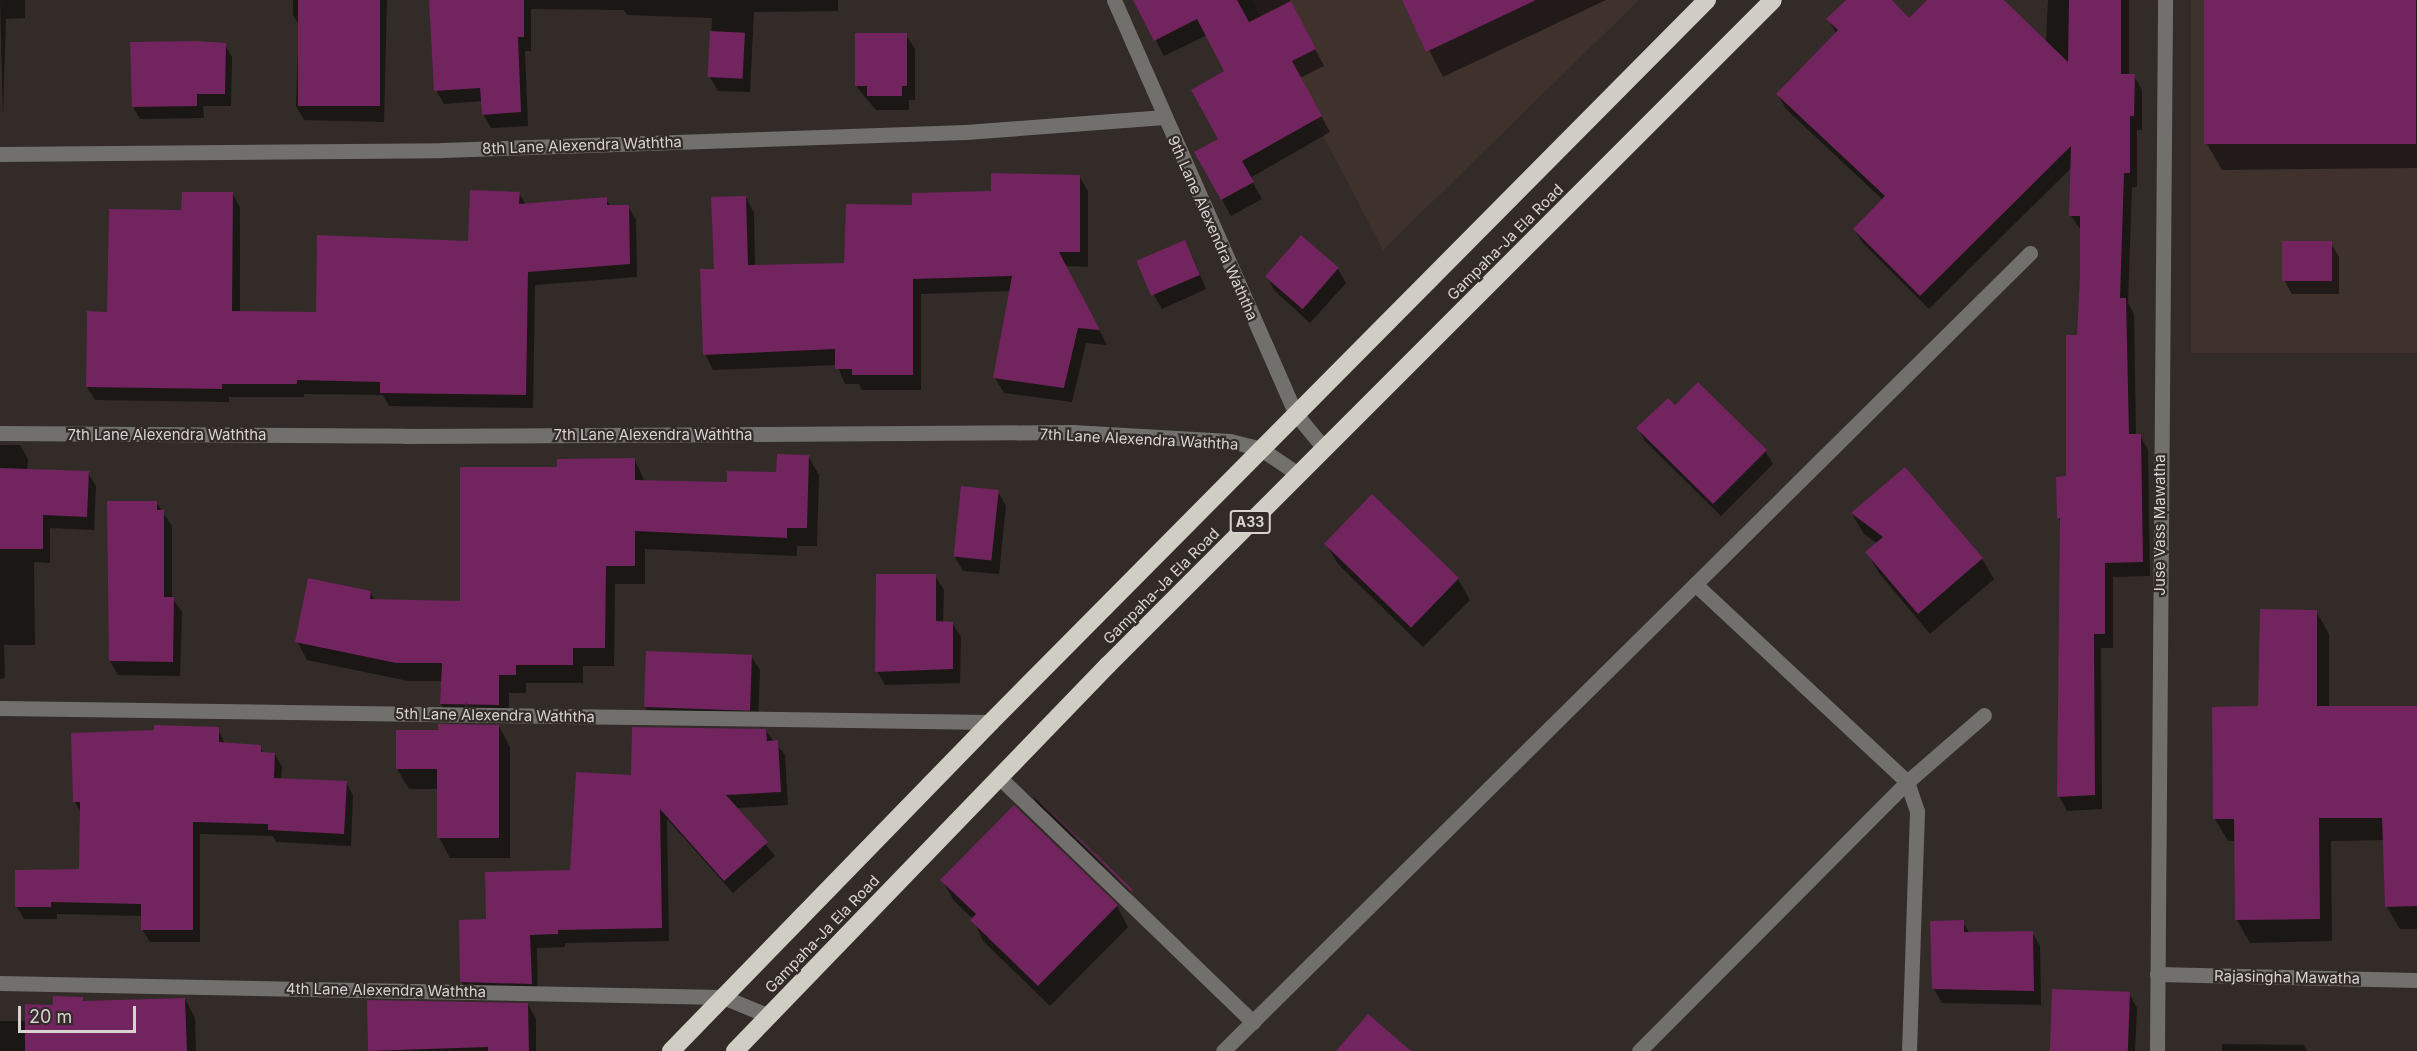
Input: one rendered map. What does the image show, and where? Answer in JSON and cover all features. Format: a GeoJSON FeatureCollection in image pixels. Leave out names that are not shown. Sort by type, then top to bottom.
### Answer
{"type":"FeatureCollection","features":[{"type":"Feature","properties":{"kind":"highway","name":"Gampaha-Ja Ela Road"},"geometry":{"type":"LineString","coordinates":[[672,1051],[1295,413],[1707,0]]}},
{"type":"Feature","properties":{"kind":"highway","name":"Gampaha-Ja Ela Road"},"geometry":{"type":"LineString","coordinates":[[735,1051],[999,777],[1298,474],[1773,0]]}},
{"type":"Feature","properties":{"kind":"street","name":"9th Lane Alexendra Waththa"},"geometry":{"type":"LineString","coordinates":[[1114,0],[1295,413],[1324,448]]}},
{"type":"Feature","properties":{"kind":"street","name":"Juse Vass Mawatha"},"geometry":{"type":"LineString","coordinates":[[2157,1051],[2165,0]]}},
{"type":"Feature","properties":{"kind":"street","name":"8th Lane Alexendra Waththa"},"geometry":{"type":"LineString","coordinates":[[0,154],[454,150],[966,132],[1164,117]]}},
{"type":"Feature","properties":{"kind":"street"},"geometry":{"type":"LineString","coordinates":[[1223,1051],[2030,253]]}},
{"type":"Feature","properties":{"kind":"street","name":"7th Lane Alexendra Waththa"},"geometry":{"type":"LineString","coordinates":[[0,433],[418,436],[1072,432],[1230,441],[1261,449],[1298,474]]}},
{"type":"Feature","properties":{"kind":"street"},"geometry":{"type":"LineString","coordinates":[[1695,584],[1907,782],[1917,811],[1909,1051]]}},
{"type":"Feature","properties":{"kind":"street","name":"5th Lane Alexendra Waththa"},"geometry":{"type":"LineString","coordinates":[[0,708],[991,722]]}},
{"type":"Feature","properties":{"kind":"street"},"geometry":{"type":"LineString","coordinates":[[1639,1051],[1907,782],[1984,715]]}},
{"type":"Feature","properties":{"kind":"street"},"geometry":{"type":"LineString","coordinates":[[999,777],[1253,1022]]}},
{"type":"Feature","properties":{"kind":"street","name":"Rajasingha Mawatha"},"geometry":{"type":"LineString","coordinates":[[2157,974],[2417,980]]}},
{"type":"Feature","properties":{"kind":"street","name":"4th Lane Alexendra Waththa"},"geometry":{"type":"LineString","coordinates":[[0,983],[723,997],[769,1016]]}},
{"type":"Feature","properties":{"kind":"shaded area"},"geometry":{"type":"Polygon","coordinates":[[[1252,0],[1639,0],[1383,250],[1252,0]]]}},
{"type":"Feature","properties":{"kind":"shaded area"},"geometry":{"type":"Polygon","coordinates":[[[2191,0],[2417,0],[2417,353],[2191,353],[2191,0]]]}},
{"type":"Feature","properties":{"kind":"building"},"geometry":{"type":"Polygon","coordinates":[[[298,0],[380,0],[380,106],[298,106],[298,0]]]}},
{"type":"Feature","properties":{"kind":"building"},"geometry":{"type":"Polygon","coordinates":[[[429,0],[524,0],[524,37],[518,37],[521,112],[482,115],[480,88],[434,91],[429,0]]]}},
{"type":"Feature","properties":{"kind":"building"},"geometry":{"type":"Polygon","coordinates":[[[1133,0],[1237,0],[1249,22],[1291,1],[1316,49],[1292,61],[1322,116],[1242,161],[1254,182],[1221,200],[1194,152],[1218,139],[1191,90],[1224,71],[1197,19],[1154,41],[1133,0]]]}},
{"type":"Feature","properties":{"kind":"building"},"geometry":{"type":"Polygon","coordinates":[[[1402,0],[1536,0],[1426,52],[1402,0]]]}},
{"type":"Feature","properties":{"kind":"building"},"geometry":{"type":"Polygon","coordinates":[[[1846,0],[1892,0],[1909,18],[1927,0],[2004,0],[2068,62],[2069,0],[2121,0],[2121,74],[2135,74],[2134,116],[2130,116],[2130,173],[2124,173],[2120,298],[2126,298],[2129,434],[2141,434],[2143,562],[2105,563],[2105,634],[2094,634],[2095,795],[2057,797],[2060,518],[2057,519],[2056,477],[2066,476],[2066,335],[2077,335],[2080,275],[2080,216],[2069,216],[2071,146],[1920,296],[1853,229],[1885,196],[1776,94],[1838,30],[1826,19],[1846,0]]]}},
{"type":"Feature","properties":{"kind":"building"},"geometry":{"type":"Polygon","coordinates":[[[2204,0],[2416,0],[2416,144],[2204,144],[2204,0]]]}},
{"type":"Feature","properties":{"kind":"building"},"geometry":{"type":"Polygon","coordinates":[[[710,31],[745,33],[743,79],[708,77],[710,31]]]}},
{"type":"Feature","properties":{"kind":"building"},"geometry":{"type":"Polygon","coordinates":[[[855,33],[907,33],[907,86],[902,86],[902,96],[867,96],[867,86],[855,86],[855,33]]]}},
{"type":"Feature","properties":{"kind":"building"},"geometry":{"type":"Polygon","coordinates":[[[130,42],[226,43],[225,94],[197,94],[197,106],[132,107],[130,42]]]}},
{"type":"Feature","properties":{"kind":"building"},"geometry":{"type":"Polygon","coordinates":[[[991,173],[1080,175],[1080,252],[1059,252],[1100,330],[1078,328],[1064,388],[993,378],[1012,276],[913,279],[913,375],[852,375],[852,369],[835,369],[835,349],[703,355],[700,269],[714,269],[711,197],[746,196],[748,265],[844,263],[846,204],[912,205],[912,193],[991,191],[991,173]]]}},
{"type":"Feature","properties":{"kind":"building"},"geometry":{"type":"Polygon","coordinates":[[[470,190],[520,192],[519,204],[607,197],[607,205],[629,205],[630,264],[528,272],[526,395],[380,393],[380,382],[297,380],[297,384],[222,384],[222,389],[86,387],[87,311],[107,312],[109,209],[181,210],[182,192],[233,192],[232,311],[316,312],[317,235],[468,241],[470,190]]]}},
{"type":"Feature","properties":{"kind":"building"},"geometry":{"type":"Polygon","coordinates":[[[1301,235],[1339,268],[1303,309],[1265,277],[1301,235]]]}},
{"type":"Feature","properties":{"kind":"building"},"geometry":{"type":"Polygon","coordinates":[[[1185,240],[1200,275],[1151,296],[1136,261],[1185,240]]]}},
{"type":"Feature","properties":{"kind":"building"},"geometry":{"type":"Polygon","coordinates":[[[2282,241],[2332,241],[2332,281],[2282,281],[2282,241]]]}},
{"type":"Feature","properties":{"kind":"building"},"geometry":{"type":"Polygon","coordinates":[[[1698,382],[1767,450],[1713,504],[1636,428],[1668,398],[1675,405],[1698,382]]]}},
{"type":"Feature","properties":{"kind":"building"},"geometry":{"type":"Polygon","coordinates":[[[777,454],[809,455],[807,528],[787,528],[787,538],[635,531],[635,566],[606,566],[605,648],[573,648],[573,665],[516,665],[516,675],[499,675],[499,705],[440,704],[442,663],[396,663],[295,642],[308,578],[371,591],[370,599],[460,601],[460,467],[557,467],[557,459],[635,458],[635,480],[727,482],[727,471],[776,472],[777,454]]]}},
{"type":"Feature","properties":{"kind":"building"},"geometry":{"type":"Polygon","coordinates":[[[1905,467],[1983,558],[1918,614],[1865,552],[1883,537],[1851,513],[1905,467]]]}},
{"type":"Feature","properties":{"kind":"building"},"geometry":{"type":"Polygon","coordinates":[[[0,468],[89,471],[87,517],[43,515],[43,549],[0,549],[0,468]]]}},
{"type":"Feature","properties":{"kind":"building"},"geometry":{"type":"Polygon","coordinates":[[[961,486],[999,490],[991,561],[954,557],[961,486]]]}},
{"type":"Feature","properties":{"kind":"building"},"geometry":{"type":"Polygon","coordinates":[[[1372,494],[1459,578],[1411,628],[1324,544],[1372,494]]]}},
{"type":"Feature","properties":{"kind":"building"},"geometry":{"type":"Polygon","coordinates":[[[107,501],[157,501],[157,510],[164,510],[164,597],[174,597],[173,662],[109,661],[107,501]]]}},
{"type":"Feature","properties":{"kind":"building"},"geometry":{"type":"Polygon","coordinates":[[[876,574],[936,574],[936,621],[953,622],[953,669],[875,672],[876,574]]]}},
{"type":"Feature","properties":{"kind":"building"},"geometry":{"type":"Polygon","coordinates":[[[2260,609],[2317,610],[2317,706],[2417,706],[2417,906],[2385,907],[2382,818],[2319,818],[2320,919],[2235,920],[2234,819],[2213,819],[2212,707],[2258,706],[2260,609]]]}},
{"type":"Feature","properties":{"kind":"building"},"geometry":{"type":"Polygon","coordinates":[[[646,651],[752,655],[750,711],[644,707],[646,651]]]}},
{"type":"Feature","properties":{"kind":"building"},"geometry":{"type":"Polygon","coordinates":[[[438,724],[499,725],[499,838],[437,838],[437,769],[396,769],[396,730],[438,730],[438,724]]]}},
{"type":"Feature","properties":{"kind":"building"},"geometry":{"type":"Polygon","coordinates":[[[154,725],[219,727],[219,742],[261,745],[261,752],[275,753],[274,778],[347,781],[344,834],[268,830],[268,824],[193,822],[193,930],[141,930],[141,904],[51,902],[51,907],[15,907],[15,870],[79,869],[80,802],[73,802],[71,733],[154,730],[154,725]]]}},
{"type":"Feature","properties":{"kind":"building"},"geometry":{"type":"Polygon","coordinates":[[[632,727],[766,729],[767,741],[778,740],[781,792],[726,795],[768,842],[724,881],[660,809],[662,928],[558,930],[558,934],[530,935],[532,984],[460,982],[459,920],[486,919],[485,872],[570,870],[576,772],[631,775],[632,727]]]}},
{"type":"Feature","properties":{"kind":"building"},"geometry":{"type":"Polygon","coordinates":[[[1029,790],[1133,890],[1131,891],[1029,790]]]}},
{"type":"Feature","properties":{"kind":"building"},"geometry":{"type":"Polygon","coordinates":[[[1014,805],[1118,905],[1038,986],[970,920],[976,914],[940,880],[1014,805]]]}},
{"type":"Feature","properties":{"kind":"building"},"geometry":{"type":"Polygon","coordinates":[[[1964,920],[1964,932],[2033,931],[2034,991],[1932,989],[1930,921],[1964,920]]]}},
{"type":"Feature","properties":{"kind":"building"},"geometry":{"type":"Polygon","coordinates":[[[2052,989],[2130,992],[2128,1051],[2050,1051],[2052,989]]]}},
{"type":"Feature","properties":{"kind":"building"},"geometry":{"type":"Polygon","coordinates":[[[53,996],[83,997],[83,1001],[185,998],[187,1051],[25,1051],[25,1004],[53,1005],[53,996]]]}},
{"type":"Feature","properties":{"kind":"building"},"geometry":{"type":"Polygon","coordinates":[[[367,1000],[528,1003],[529,1051],[488,1051],[488,1047],[368,1051],[367,1000]]]}},
{"type":"Feature","properties":{"kind":"building"},"geometry":{"type":"Polygon","coordinates":[[[1368,1014],[1411,1051],[1336,1051],[1368,1014]]]}}]}
